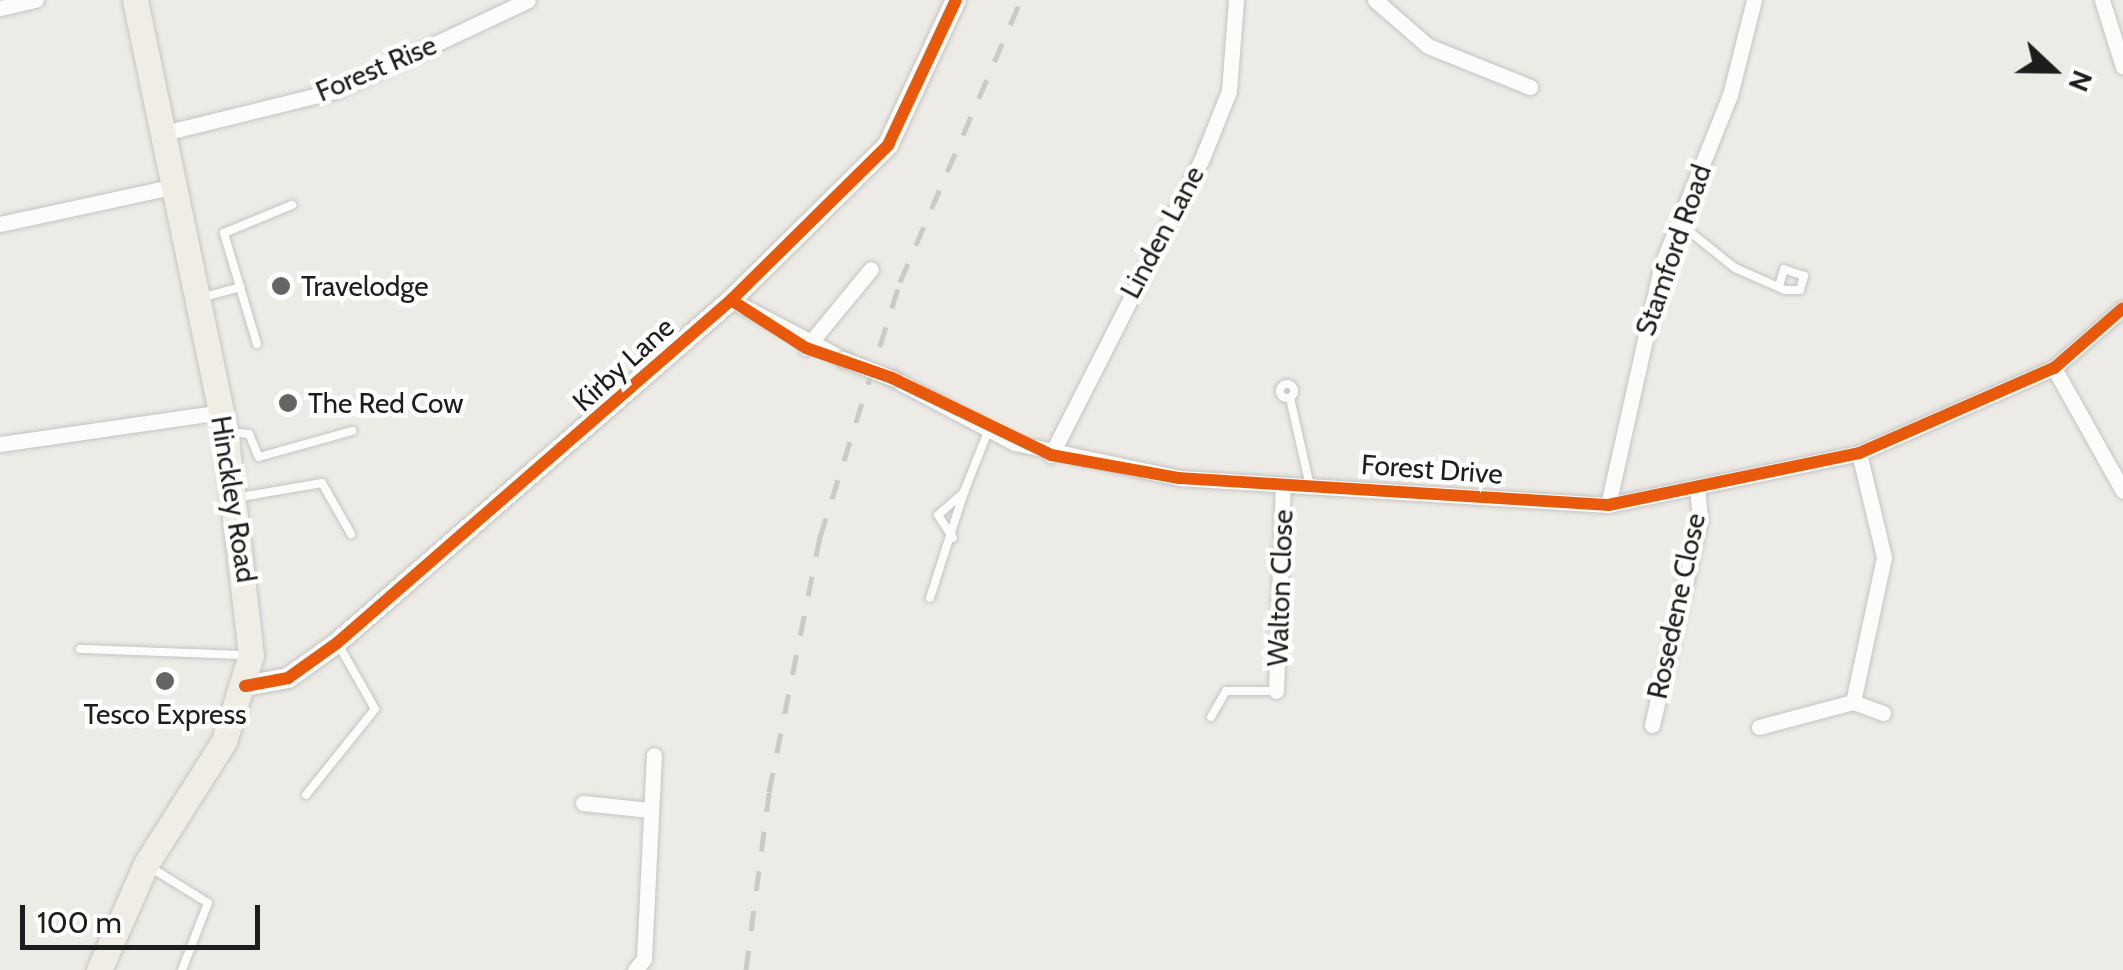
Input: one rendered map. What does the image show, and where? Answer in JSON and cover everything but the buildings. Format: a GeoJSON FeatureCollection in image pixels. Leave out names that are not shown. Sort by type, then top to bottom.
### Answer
{"type":"FeatureCollection","features":[{"type":"Feature","properties":{"kind":"main road","name":"Hinckley Road"},"geometry":{"type":"LineString","coordinates":[[99,970],[146,864],[224,740],[245,686],[251,655],[236,498],[223,421],[134,0]]}},
{"type":"Feature","properties":{"kind":"street"},"geometry":{"type":"LineString","coordinates":[[0,8],[36,0]]}},
{"type":"Feature","properties":{"kind":"street","name":"Forest Rise"},"geometry":{"type":"LineString","coordinates":[[160,134],[335,91],[528,0]]}},
{"type":"Feature","properties":{"kind":"street","name":"Kirby Lane"},"geometry":{"type":"LineString","coordinates":[[245,686],[288,678],[337,643],[730,300],[888,145],[956,0]]}},
{"type":"Feature","properties":{"kind":"street","name":"Linden Lane"},"geometry":{"type":"LineString","coordinates":[[1052,454],[1208,144],[1229,91],[1236,0]]}},
{"type":"Feature","properties":{"kind":"street"},"geometry":{"type":"LineString","coordinates":[[1375,0],[1428,46],[1530,88]]}},
{"type":"Feature","properties":{"kind":"street","name":"Stamford Road"},"geometry":{"type":"LineString","coordinates":[[1608,506],[1635,365],[1678,223],[1730,95],[1754,0]]}},
{"type":"Feature","properties":{"kind":"street"},"geometry":{"type":"LineString","coordinates":[[2102,0],[2123,67]]}},
{"type":"Feature","properties":{"kind":"street"},"geometry":{"type":"LineString","coordinates":[[0,224],[171,187]]}},
{"type":"Feature","properties":{"kind":"street"},"geometry":{"type":"LineString","coordinates":[[806,348],[871,268]]}},
{"type":"Feature","properties":{"kind":"street","name":"Forest Drive"},"geometry":{"type":"LineString","coordinates":[[730,300],[806,348],[892,378],[989,429],[1052,454],[1283,484],[1608,506],[1858,453],[2054,368],[2123,308]]}},
{"type":"Feature","properties":{"kind":"street"},"geometry":{"type":"LineString","coordinates":[[2054,368],[2123,491]]}},
{"type":"Feature","properties":{"kind":"street"},"geometry":{"type":"LineString","coordinates":[[0,444],[223,421]]}},
{"type":"Feature","properties":{"kind":"street"},"geometry":{"type":"LineString","coordinates":[[1853,702],[1884,557],[1858,453]]}},
{"type":"Feature","properties":{"kind":"street","name":"Walton Close"},"geometry":{"type":"LineString","coordinates":[[1276,691],[1283,484]]}},
{"type":"Feature","properties":{"kind":"street","name":"Rosedene Close"},"geometry":{"type":"LineString","coordinates":[[1652,725],[1700,520],[1697,487]]}},
{"type":"Feature","properties":{"kind":"street"},"geometry":{"type":"LineString","coordinates":[[1759,726],[1853,702],[1883,713]]}},
{"type":"Feature","properties":{"kind":"street"},"geometry":{"type":"LineString","coordinates":[[635,970],[644,959],[654,754]]}},
{"type":"Feature","properties":{"kind":"street"},"geometry":{"type":"LineString","coordinates":[[604,786],[606,805]]}},
{"type":"Feature","properties":{"kind":"street"},"geometry":{"type":"LineString","coordinates":[[583,804],[650,810]]}},
{"type":"Feature","properties":{"kind":"lane"},"geometry":{"type":"LineString","coordinates":[[258,344],[224,233],[292,205]]}},
{"type":"Feature","properties":{"kind":"lane"},"geometry":{"type":"LineString","coordinates":[[1678,223],[1736,268],[1779,286]]}},
{"type":"Feature","properties":{"kind":"lane"},"geometry":{"type":"LineString","coordinates":[[196,299],[240,287]]}},
{"type":"Feature","properties":{"kind":"lane"},"geometry":{"type":"LineString","coordinates":[[1290,398],[1310,486]]}},
{"type":"Feature","properties":{"kind":"lane"},"geometry":{"type":"LineString","coordinates":[[223,421],[249,434],[260,457],[352,431]]}},
{"type":"Feature","properties":{"kind":"lane"},"geometry":{"type":"LineString","coordinates":[[930,598],[989,429]]}},
{"type":"Feature","properties":{"kind":"lane"},"geometry":{"type":"LineString","coordinates":[[236,498],[322,483],[352,534]]}},
{"type":"Feature","properties":{"kind":"lane"},"geometry":{"type":"LineString","coordinates":[[953,538],[938,516],[964,492]]}},
{"type":"Feature","properties":{"kind":"lane"},"geometry":{"type":"LineString","coordinates":[[306,795],[375,709],[337,643]]}},
{"type":"Feature","properties":{"kind":"lane"},"geometry":{"type":"LineString","coordinates":[[80,648],[251,655]]}},
{"type":"Feature","properties":{"kind":"lane"},"geometry":{"type":"LineString","coordinates":[[1211,717],[1226,691],[1276,691]]}},
{"type":"Feature","properties":{"kind":"lane"},"geometry":{"type":"LineString","coordinates":[[146,864],[208,903],[182,970]]}},
{"type":"Feature","properties":{"kind":"railway"},"geometry":{"type":"LineString","coordinates":[[746,970],[769,792],[820,537],[900,282],[1021,0]]}},
{"type":"Feature","properties":{"kind":"cycle path"},"geometry":{"type":"LineString","coordinates":[[245,686],[288,678],[337,643],[731,300],[888,145],[956,0]]}},
{"type":"Feature","properties":{"kind":"cycle path"},"geometry":{"type":"LineString","coordinates":[[731,300],[806,348],[892,378],[1051,455],[1179,478],[1608,505],[1859,453],[2054,368],[2123,308]]}},
{"type":"Feature","properties":{"kind":"place","name":"Travelodge"},"geometry":{"type":"Point","coordinates":[281,286]}},
{"type":"Feature","properties":{"kind":"place","name":"The Red Cow"},"geometry":{"type":"Point","coordinates":[288,403]}},
{"type":"Feature","properties":{"kind":"place","name":"Tesco Express"},"geometry":{"type":"Point","coordinates":[165,681]}}]}
